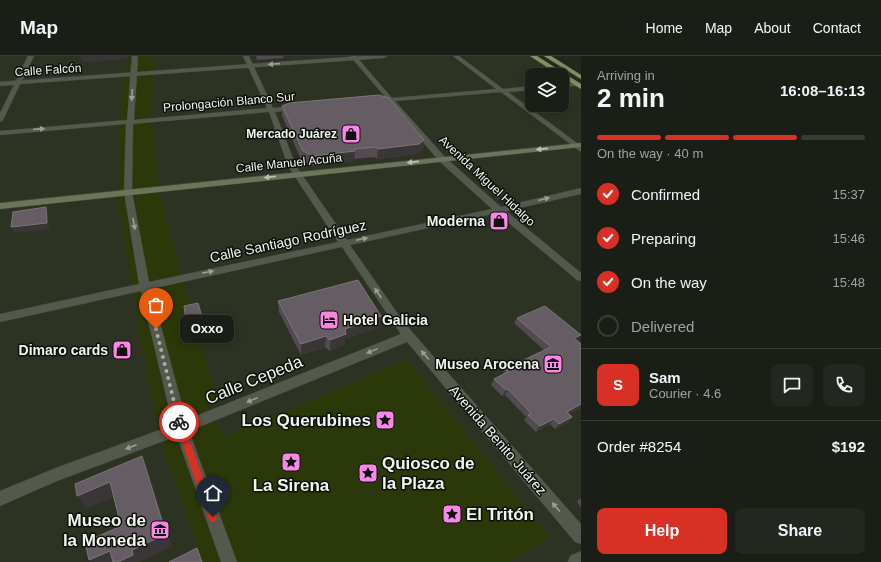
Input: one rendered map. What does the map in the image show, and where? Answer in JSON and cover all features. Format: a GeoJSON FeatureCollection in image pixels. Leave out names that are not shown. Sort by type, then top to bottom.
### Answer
{"type":"FeatureCollection","features":[{"type":"Feature","properties":{"kind":"main road"},"geometry":{"type":"LineString","coordinates":[[533,56],[579,86]]}},
{"type":"Feature","properties":{"kind":"main road"},"geometry":{"type":"LineString","coordinates":[[548,56],[581,77]]}},
{"type":"Feature","properties":{"kind":"main road","name":"Calle Manuel Acuña"},"geometry":{"type":"LineString","coordinates":[[0,206],[442,159],[579,147]]}},
{"type":"Feature","properties":{"kind":"street"},"geometry":{"type":"LineString","coordinates":[[0,120],[31,56]]}},
{"type":"Feature","properties":{"kind":"street"},"geometry":{"type":"LineString","coordinates":[[135,56],[130,122],[128,192],[145,286],[181,428],[229,562]]}},
{"type":"Feature","properties":{"kind":"street","name":"Avenida Benito Juárez"},"geometry":{"type":"LineString","coordinates":[[246,56],[271,110],[292,166],[394,317],[581,536]]}},
{"type":"Feature","properties":{"kind":"street","name":"Calle Falcón"},"geometry":{"type":"LineString","coordinates":[[0,84],[384,56]]}},
{"type":"Feature","properties":{"kind":"street"},"geometry":{"type":"LineString","coordinates":[[456,56],[500,91],[579,147]]}},
{"type":"Feature","properties":{"kind":"street","name":"Avenida Miguel Hidalgo"},"geometry":{"type":"LineString","coordinates":[[354,57],[442,159],[499,210],[581,278]]}},
{"type":"Feature","properties":{"kind":"street"},"geometry":{"type":"LineString","coordinates":[[369,102],[525,89]]}},
{"type":"Feature","properties":{"kind":"street","name":"Prolongación Blanco Sur"},"geometry":{"type":"LineString","coordinates":[[0,133],[301,108]]}},
{"type":"Feature","properties":{"kind":"street","name":"Calle Santiago Rodríguez"},"geometry":{"type":"LineString","coordinates":[[0,318],[581,191]]}},
{"type":"Feature","properties":{"kind":"street","name":"Calle Cepeda"},"geometry":{"type":"LineString","coordinates":[[0,498],[53,476],[181,428],[409,336]]}},
{"type":"Feature","properties":{"kind":"street"},"geometry":{"type":"LineString","coordinates":[[576,562],[581,559]]}},
{"type":"Feature","properties":{"kind":"shaded area"},"geometry":{"type":"Polygon","coordinates":[[[0,56],[535,56],[554,68],[525,68],[525,112],[569,112],[569,77],[581,85],[581,562],[0,562],[0,56]]]}},
{"type":"Feature","properties":{"kind":"green space"},"geometry":{"type":"Polygon","coordinates":[[[130,56],[154,56],[152,118],[159,188],[182,276],[218,400],[208,403],[223,437],[407,360],[550,537],[511,562],[204,562],[163,448],[140,338],[118,201],[119,128],[125,72],[130,56]]]}},
{"type":"Feature","properties":{"kind":"building","name":"Mercado Juárez"},"geometry":{"type":"Polygon","coordinates":[[[379,95],[389,98],[424,140],[419,144],[378,149],[377,147],[354,149],[355,151],[314,156],[303,151],[282,106],[289,103],[379,95]]]}},
{"type":"Feature","properties":{"kind":"building"},"geometry":{"type":"Polygon","coordinates":[[[46,207],[47,223],[11,227],[13,212],[46,207]]]}},
{"type":"Feature","properties":{"kind":"building","name":"Hotel Galicia"},"geometry":{"type":"Polygon","coordinates":[[[358,280],[381,316],[345,329],[346,334],[330,340],[326,336],[301,344],[278,301],[358,280]]]}},
{"type":"Feature","properties":{"kind":"building"},"geometry":{"type":"Polygon","coordinates":[[[198,303],[202,317],[186,320],[184,306],[198,303]]]}},
{"type":"Feature","properties":{"kind":"building","name":"Museo Arocena"},"geometry":{"type":"Polygon","coordinates":[[[545,306],[581,335],[574,338],[581,344],[581,404],[567,412],[572,417],[559,424],[554,419],[540,426],[528,415],[531,413],[508,389],[506,390],[494,379],[508,372],[505,369],[551,347],[517,318],[545,306]]]}},
{"type":"Feature","properties":{"kind":"building"},"geometry":{"type":"Polygon","coordinates":[[[142,456],[166,534],[132,550],[133,555],[118,562],[113,562],[110,551],[89,560],[85,542],[121,526],[110,482],[77,496],[75,484],[142,456]]]}},
{"type":"Feature","properties":{"kind":"building"},"geometry":{"type":"Polygon","coordinates":[[[197,548],[202,562],[169,562],[197,548]]]}},
{"type":"Feature","properties":{"kind":"way so far"},"geometry":{"type":"LineString","coordinates":[[156,329],[179,422]]}},
{"type":"Feature","properties":{"kind":"place","name":"Mercado Juárez"},"geometry":{"type":"Point","coordinates":[351,134]}},
{"type":"Feature","properties":{"kind":"place","name":"Moderna"},"geometry":{"type":"Point","coordinates":[499,221]}},
{"type":"Feature","properties":{"kind":"place","name":"Hotel Galicia"},"geometry":{"type":"Point","coordinates":[329,320]}},
{"type":"Feature","properties":{"kind":"place","name":"Oxxo"},"geometry":{"type":"Point","coordinates":[156,329]}},
{"type":"Feature","properties":{"kind":"place","name":"Dimaro cards"},"geometry":{"type":"Point","coordinates":[122,350]}},
{"type":"Feature","properties":{"kind":"place","name":"Museo Arocena"},"geometry":{"type":"Point","coordinates":[553,364]}},
{"type":"Feature","properties":{"kind":"place","name":"Los Querubines"},"geometry":{"type":"Point","coordinates":[385,420]}},
{"type":"Feature","properties":{"kind":"place","name":"La Sirena"},"geometry":{"type":"Point","coordinates":[291,462]}},
{"type":"Feature","properties":{"kind":"place","name":"Quiosco de la Plaza"},"geometry":{"type":"Point","coordinates":[368,473]}},
{"type":"Feature","properties":{"kind":"place","name":"El Tritón"},"geometry":{"type":"Point","coordinates":[452,514]}},
{"type":"Feature","properties":{"kind":"place","name":"Museo de la Moneda"},"geometry":{"type":"Point","coordinates":[160,530]}},
{"type":"Feature","properties":{"kind":"route"},"geometry":{"type":"LineString","coordinates":[[179,422],[213,517]]}}]}
